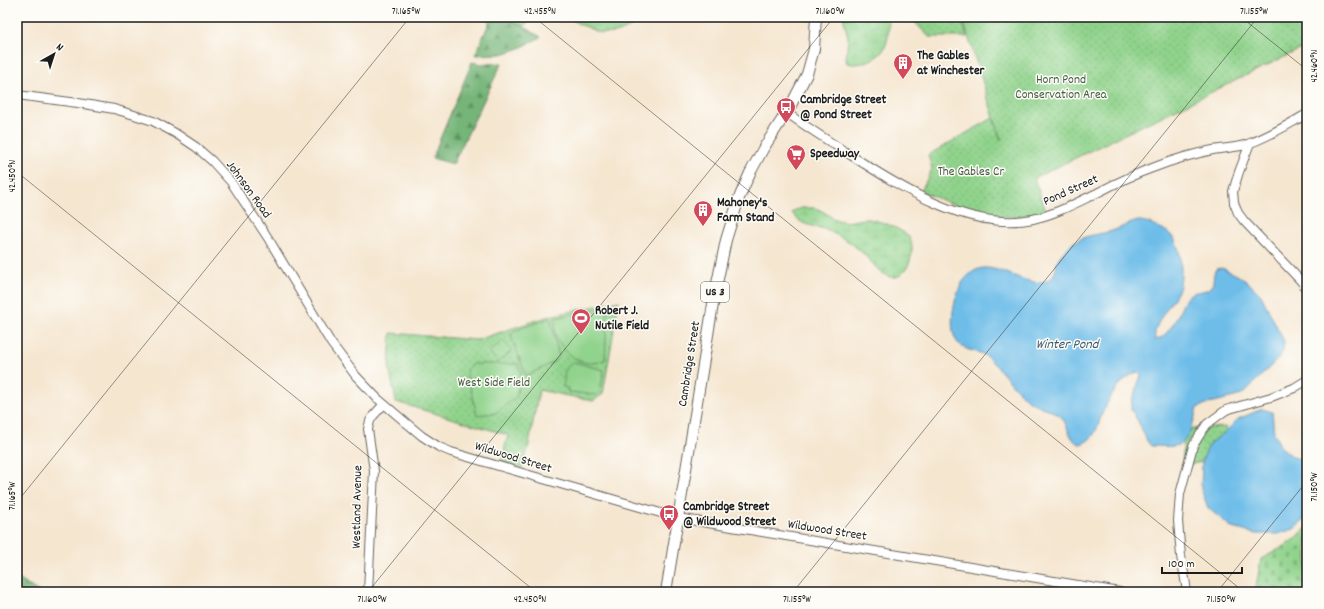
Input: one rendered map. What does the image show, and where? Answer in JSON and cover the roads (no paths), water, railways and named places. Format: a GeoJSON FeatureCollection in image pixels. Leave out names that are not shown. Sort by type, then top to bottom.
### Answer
{"type":"FeatureCollection","features":[{"type":"Feature","properties":{"kind":"highway","name":"Cambridge Street"},"geometry":{"type":"LineString","coordinates":[[666,592],[714,298],[726,240],[739,198],[750,173],[787,113],[804,82],[811,61],[816,37],[816,17]]}},
{"type":"Feature","properties":{"kind":"street","name":"Johnson Road"},"geometry":{"type":"LineString","coordinates":[[17,95],[114,109],[153,121],[196,147],[212,161],[231,182],[343,360],[356,376],[384,404]]}},
{"type":"Feature","properties":{"kind":"street","name":"Pond Street"},"geometry":{"type":"LineString","coordinates":[[787,113],[875,171],[912,192],[959,212],[998,221],[1026,220],[1054,214],[1111,186],[1170,161],[1200,153],[1250,143],[1265,137],[1307,114]]}},
{"type":"Feature","properties":{"kind":"street"},"geometry":{"type":"LineString","coordinates":[[1250,143],[1239,172],[1234,191],[1234,203],[1236,209],[1253,232],[1307,289]]}},
{"type":"Feature","properties":{"kind":"street"},"geometry":{"type":"LineString","coordinates":[[1186,592],[1178,521],[1180,494],[1193,446],[1198,436],[1207,424],[1226,410],[1271,397],[1294,388],[1307,380]]}},
{"type":"Feature","properties":{"kind":"street","name":"Wildwood Street"},"geometry":{"type":"LineString","coordinates":[[384,404],[422,436],[439,447],[451,452],[678,518],[1120,592]]}},
{"type":"Feature","properties":{"kind":"street","name":"Westland Avenue"},"geometry":{"type":"LineString","coordinates":[[368,592],[374,471],[368,429],[373,416],[384,404]]}},
{"type":"Feature","properties":{"kind":"water","name":"Winter Pond"},"geometry":{"type":"Polygon","coordinates":[[[1138,221],[1153,224],[1171,235],[1175,240],[1180,257],[1180,287],[1156,327],[1155,340],[1159,339],[1170,329],[1188,296],[1193,293],[1209,289],[1213,283],[1216,269],[1222,268],[1237,275],[1250,284],[1261,295],[1284,341],[1283,351],[1278,359],[1242,395],[1206,404],[1197,408],[1188,435],[1181,444],[1177,446],[1151,446],[1147,441],[1131,409],[1132,400],[1141,376],[1140,373],[1137,372],[1125,379],[1120,384],[1105,408],[1093,436],[1085,442],[1079,444],[1072,439],[1062,418],[1059,415],[1028,400],[987,357],[981,353],[969,350],[958,343],[953,330],[952,322],[956,298],[961,285],[967,276],[976,270],[984,268],[993,269],[1032,282],[1049,280],[1054,275],[1060,256],[1066,249],[1078,240],[1112,231],[1138,221]]]}},
{"type":"Feature","properties":{"kind":"water"},"geometry":{"type":"Polygon","coordinates":[[[1262,409],[1272,412],[1274,433],[1280,446],[1293,457],[1307,461],[1307,517],[1294,529],[1278,534],[1256,534],[1232,528],[1208,508],[1201,489],[1202,461],[1210,443],[1223,434],[1238,419],[1262,409]]]}},
{"type":"Feature","properties":{"kind":"place","name":"The Gables at Winchester"},"geometry":{"type":"Point","coordinates":[903,80]}},
{"type":"Feature","properties":{"kind":"place","name":"Cambridge Street @ Pond Street"},"geometry":{"type":"Point","coordinates":[786,124]}},
{"type":"Feature","properties":{"kind":"place","name":"Speedway"},"geometry":{"type":"Point","coordinates":[796,171]}},
{"type":"Feature","properties":{"kind":"place","name":"Mahoney's Farm Stand"},"geometry":{"type":"Point","coordinates":[703,227]}},
{"type":"Feature","properties":{"kind":"place","name":"Robert J. Nutile Field"},"geometry":{"type":"Point","coordinates":[581,335]}},
{"type":"Feature","properties":{"kind":"place","name":"Cambridge Street @ Wildwood Street"},"geometry":{"type":"Point","coordinates":[669,531]}},
{"type":"Feature","properties":{"kind":"park label","name":"Horn Pond Conservation Area"},"geometry":{"type":"Point","coordinates":[1061,88]}},
{"type":"Feature","properties":{"kind":"park label","name":"The Gables Cr"},"geometry":{"type":"Point","coordinates":[971,172]}},
{"type":"Feature","properties":{"kind":"park label","name":"West Side Field"},"geometry":{"type":"Point","coordinates":[494,383]}}]}
